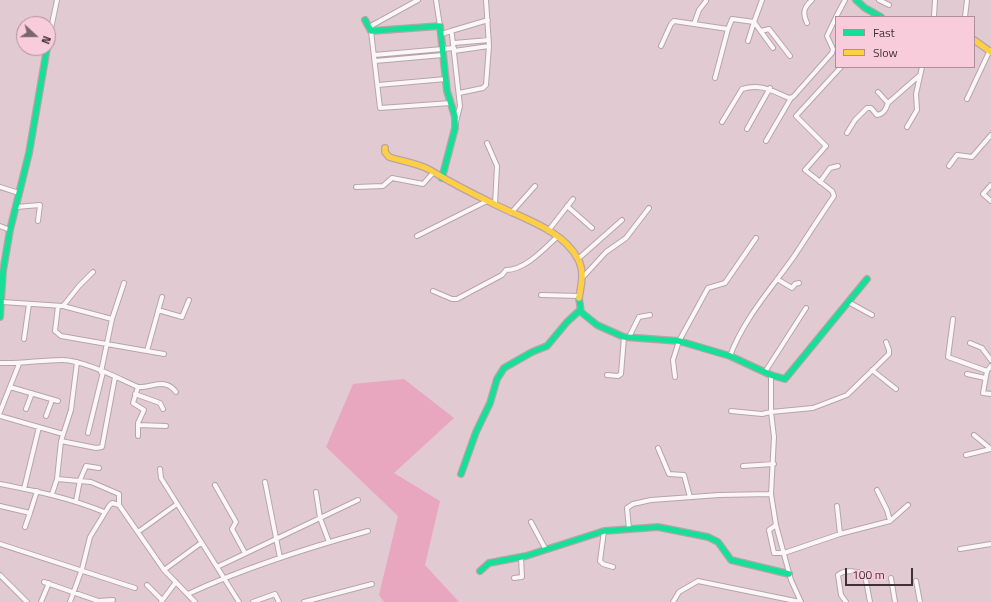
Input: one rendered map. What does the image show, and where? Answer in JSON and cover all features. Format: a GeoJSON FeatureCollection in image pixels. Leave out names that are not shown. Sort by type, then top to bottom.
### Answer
{"type":"FeatureCollection","features":[{"type":"Feature","properties":{"kind":"street"},"geometry":{"type":"LineString","coordinates":[[54,16],[57,0]]}},
{"type":"Feature","properties":{"kind":"street"},"geometry":{"type":"LineString","coordinates":[[370,29],[418,0]]}},
{"type":"Feature","properties":{"kind":"street"},"geometry":{"type":"LineString","coordinates":[[436,0],[442,34],[446,81],[454,110],[455,124]]}},
{"type":"Feature","properties":{"kind":"street"},"geometry":{"type":"LineString","coordinates":[[459,93],[486,86],[489,40],[486,0]]}},
{"type":"Feature","properties":{"kind":"street"},"geometry":{"type":"LineString","coordinates":[[748,41],[762,0]]}},
{"type":"Feature","properties":{"kind":"street"},"geometry":{"type":"LineString","coordinates":[[807,23],[804,14],[806,7],[812,0]]}},
{"type":"Feature","properties":{"kind":"street"},"geometry":{"type":"LineString","coordinates":[[837,16],[845,0]]}},
{"type":"Feature","properties":{"kind":"street"},"geometry":{"type":"LineString","coordinates":[[856,0],[865,8],[879,16]]}},
{"type":"Feature","properties":{"kind":"street"},"geometry":{"type":"LineString","coordinates":[[879,0],[889,4]]}},
{"type":"Feature","properties":{"kind":"street"},"geometry":{"type":"LineString","coordinates":[[934,16],[935,0]]}},
{"type":"Feature","properties":{"kind":"street"},"geometry":{"type":"LineString","coordinates":[[965,16],[967,0]]}},
{"type":"Feature","properties":{"kind":"street"},"geometry":{"type":"LineString","coordinates":[[694,24],[699,10],[706,1]]}},
{"type":"Feature","properties":{"kind":"street"},"geometry":{"type":"LineString","coordinates":[[715,78],[728,29],[734,18],[754,22],[773,48]]}},
{"type":"Feature","properties":{"kind":"street"},"geometry":{"type":"LineString","coordinates":[[766,141],[791,98],[832,53],[833,49],[827,40],[827,36],[835,19]]}},
{"type":"Feature","properties":{"kind":"street"},"geometry":{"type":"LineString","coordinates":[[365,20],[370,29],[381,109],[451,103]]}},
{"type":"Feature","properties":{"kind":"street"},"geometry":{"type":"LineString","coordinates":[[442,34],[488,20]]}},
{"type":"Feature","properties":{"kind":"street"},"geometry":{"type":"LineString","coordinates":[[661,46],[671,24],[674,22],[728,29]]}},
{"type":"Feature","properties":{"kind":"street"},"geometry":{"type":"LineString","coordinates":[[370,29],[440,26]]}},
{"type":"Feature","properties":{"kind":"street"},"geometry":{"type":"LineString","coordinates":[[761,31],[769,29],[790,56]]}},
{"type":"Feature","properties":{"kind":"street"},"geometry":{"type":"LineString","coordinates":[[442,178],[458,115],[459,93],[451,31]]}},
{"type":"Feature","properties":{"kind":"street"},"geometry":{"type":"LineString","coordinates":[[375,61],[443,52],[454,47],[489,40]]}},
{"type":"Feature","properties":{"kind":"street"},"geometry":{"type":"LineString","coordinates":[[967,99],[990,51],[975,41]]}},
{"type":"Feature","properties":{"kind":"street"},"geometry":{"type":"LineString","coordinates":[[454,47],[489,46]]}},
{"type":"Feature","properties":{"kind":"street"},"geometry":{"type":"LineString","coordinates":[[374,55],[443,52]]}},
{"type":"Feature","properties":{"kind":"street"},"geometry":{"type":"LineString","coordinates":[[0,316],[2,302],[1,285],[10,230],[29,153],[46,56]]}},
{"type":"Feature","properties":{"kind":"street"},"geometry":{"type":"LineString","coordinates":[[730,356],[737,338],[834,196],[832,191],[804,168],[826,146],[796,116],[840,68]]}},
{"type":"Feature","properties":{"kind":"street"},"geometry":{"type":"LineString","coordinates":[[908,127],[917,110],[916,94],[922,68]]}},
{"type":"Feature","properties":{"kind":"street"},"geometry":{"type":"LineString","coordinates":[[847,133],[855,120],[867,108],[871,108],[877,115],[880,114],[885,110],[888,103],[920,74]]}},
{"type":"Feature","properties":{"kind":"street"},"geometry":{"type":"LineString","coordinates":[[378,85],[446,81],[457,82]]}},
{"type":"Feature","properties":{"kind":"street"},"geometry":{"type":"LineString","coordinates":[[722,122],[742,89],[762,86],[770,88],[791,98]]}},
{"type":"Feature","properties":{"kind":"street"},"geometry":{"type":"LineString","coordinates":[[747,129],[770,88]]}},
{"type":"Feature","properties":{"kind":"street"},"geometry":{"type":"LineString","coordinates":[[878,92],[888,103]]}},
{"type":"Feature","properties":{"kind":"street"},"geometry":{"type":"LineString","coordinates":[[949,166],[957,155],[972,157],[991,136]]}},
{"type":"Feature","properties":{"kind":"street"},"geometry":{"type":"LineString","coordinates":[[488,143],[496,166],[495,205]]}},
{"type":"Feature","properties":{"kind":"street"},"geometry":{"type":"LineString","coordinates":[[385,148],[385,152],[389,157],[430,170],[442,178],[548,231],[571,249],[578,259],[584,276],[580,296],[580,310],[584,316],[596,325],[626,337],[679,341],[730,356],[771,375],[787,379],[868,279]]}},
{"type":"Feature","properties":{"kind":"street"},"geometry":{"type":"LineString","coordinates":[[820,182],[830,168],[838,166]]}},
{"type":"Feature","properties":{"kind":"street"},"geometry":{"type":"LineString","coordinates":[[356,187],[383,186],[392,178],[424,184],[433,173]]}},
{"type":"Feature","properties":{"kind":"street"},"geometry":{"type":"LineString","coordinates":[[991,185],[983,194],[991,201]]}},
{"type":"Feature","properties":{"kind":"street"},"geometry":{"type":"LineString","coordinates":[[512,213],[535,186]]}},
{"type":"Feature","properties":{"kind":"street"},"geometry":{"type":"LineString","coordinates":[[0,187],[19,193]]}},
{"type":"Feature","properties":{"kind":"street"},"geometry":{"type":"LineString","coordinates":[[548,231],[573,199]]}},
{"type":"Feature","properties":{"kind":"street"},"geometry":{"type":"LineString","coordinates":[[417,236],[487,201]]}},
{"type":"Feature","properties":{"kind":"street"},"geometry":{"type":"LineString","coordinates":[[16,207],[40,205],[38,221]]}},
{"type":"Feature","properties":{"kind":"street"},"geometry":{"type":"LineString","coordinates":[[567,206],[592,228]]}},
{"type":"Feature","properties":{"kind":"street"},"geometry":{"type":"LineString","coordinates":[[584,276],[606,252],[626,238],[649,208]]}},
{"type":"Feature","properties":{"kind":"street"},"geometry":{"type":"LineString","coordinates":[[578,259],[622,220]]}},
{"type":"Feature","properties":{"kind":"street"},"geometry":{"type":"LineString","coordinates":[[0,226],[10,230]]}},
{"type":"Feature","properties":{"kind":"street"},"geometry":{"type":"LineString","coordinates":[[433,291],[452,299],[457,299],[502,275],[506,270],[512,271],[538,256],[556,238]]}},
{"type":"Feature","properties":{"kind":"street"},"geometry":{"type":"LineString","coordinates":[[675,377],[673,360],[679,341],[708,288],[725,283],[756,238]]}},
{"type":"Feature","properties":{"kind":"street"},"geometry":{"type":"LineString","coordinates":[[93,272],[60,306],[55,327],[56,333],[61,336],[164,354]]}},
{"type":"Feature","properties":{"kind":"street"},"geometry":{"type":"LineString","coordinates":[[777,279],[792,288],[795,284],[800,284]]}},
{"type":"Feature","properties":{"kind":"street"},"geometry":{"type":"LineString","coordinates":[[88,433],[102,372],[106,343],[124,283]]}},
{"type":"Feature","properties":{"kind":"street"},"geometry":{"type":"LineString","coordinates":[[541,295],[580,296]]}},
{"type":"Feature","properties":{"kind":"street"},"geometry":{"type":"LineString","coordinates":[[147,351],[162,297]]}},
{"type":"Feature","properties":{"kind":"street"},"geometry":{"type":"LineString","coordinates":[[158,310],[182,317],[189,300]]}},
{"type":"Feature","properties":{"kind":"street"},"geometry":{"type":"LineString","coordinates":[[2,302],[60,306],[112,319]]}},
{"type":"Feature","properties":{"kind":"street"},"geometry":{"type":"LineString","coordinates":[[850,302],[872,315]]}},
{"type":"Feature","properties":{"kind":"street"},"geometry":{"type":"LineString","coordinates":[[24,339],[29,304]]}},
{"type":"Feature","properties":{"kind":"street"},"geometry":{"type":"LineString","coordinates":[[765,372],[806,308]]}},
{"type":"Feature","properties":{"kind":"street"},"geometry":{"type":"LineString","coordinates":[[461,474],[476,432],[490,403],[497,379],[504,368],[532,352],[547,346],[567,322],[580,310]]}},
{"type":"Feature","properties":{"kind":"street"},"geometry":{"type":"LineString","coordinates":[[607,375],[618,376],[621,374],[626,337],[639,317],[650,315]]}},
{"type":"Feature","properties":{"kind":"street"},"geometry":{"type":"LineString","coordinates":[[953,319],[948,357],[987,372]]}},
{"type":"Feature","properties":{"kind":"street"},"geometry":{"type":"LineString","coordinates":[[731,411],[762,414],[806,410],[847,395],[889,354],[890,350],[886,342]]}},
{"type":"Feature","properties":{"kind":"street"},"geometry":{"type":"LineString","coordinates":[[970,343],[982,348],[991,360]]}},
{"type":"Feature","properties":{"kind":"street"},"geometry":{"type":"LineString","coordinates":[[0,363],[19,364],[63,360],[76,362],[138,386],[145,387],[153,383],[170,386],[176,392]]}},
{"type":"Feature","properties":{"kind":"street"},"geometry":{"type":"LineString","coordinates":[[52,494],[57,479],[61,441],[71,410],[76,362]]}},
{"type":"Feature","properties":{"kind":"street"},"geometry":{"type":"LineString","coordinates":[[0,412],[19,364]]}},
{"type":"Feature","properties":{"kind":"street"},"geometry":{"type":"LineString","coordinates":[[991,366],[987,372],[982,393],[991,394]]}},
{"type":"Feature","properties":{"kind":"street"},"geometry":{"type":"LineString","coordinates":[[872,370],[896,389]]}},
{"type":"Feature","properties":{"kind":"street"},"geometry":{"type":"LineString","coordinates":[[967,374],[985,378]]}},
{"type":"Feature","properties":{"kind":"street"},"geometry":{"type":"LineString","coordinates":[[771,375],[771,412],[774,437],[774,464],[771,494],[776,525],[789,574],[801,602]]}},
{"type":"Feature","properties":{"kind":"street"},"geometry":{"type":"LineString","coordinates":[[61,441],[96,448],[102,447],[115,377]]}},
{"type":"Feature","properties":{"kind":"street"},"geometry":{"type":"LineString","coordinates":[[10,386],[58,401]]}},
{"type":"Feature","properties":{"kind":"street"},"geometry":{"type":"LineString","coordinates":[[138,386],[133,403],[144,410],[138,425],[138,436]]}},
{"type":"Feature","properties":{"kind":"street"},"geometry":{"type":"LineString","coordinates":[[26,409],[32,393]]}},
{"type":"Feature","properties":{"kind":"street"},"geometry":{"type":"LineString","coordinates":[[135,394],[160,403],[163,409]]}},
{"type":"Feature","properties":{"kind":"street"},"geometry":{"type":"LineString","coordinates":[[46,416],[52,400]]}},
{"type":"Feature","properties":{"kind":"street"},"geometry":{"type":"LineString","coordinates":[[0,416],[63,434]]}},
{"type":"Feature","properties":{"kind":"street"},"geometry":{"type":"LineString","coordinates":[[138,425],[166,426]]}},
{"type":"Feature","properties":{"kind":"street"},"geometry":{"type":"LineString","coordinates":[[24,489],[39,427]]}},
{"type":"Feature","properties":{"kind":"street"},"geometry":{"type":"LineString","coordinates":[[974,435],[991,449]]}},
{"type":"Feature","properties":{"kind":"street"},"geometry":{"type":"LineString","coordinates":[[658,448],[669,474],[684,475],[690,497]]}},
{"type":"Feature","properties":{"kind":"street"},"geometry":{"type":"LineString","coordinates":[[966,455],[991,449]]}},
{"type":"Feature","properties":{"kind":"street"},"geometry":{"type":"LineString","coordinates":[[743,466],[774,464]]}},
{"type":"Feature","properties":{"kind":"street"},"geometry":{"type":"LineString","coordinates":[[76,501],[80,480],[86,466],[99,468]]}},
{"type":"Feature","properties":{"kind":"street"},"geometry":{"type":"LineString","coordinates":[[160,469],[161,478],[239,602]]}},
{"type":"Feature","properties":{"kind":"street"},"geometry":{"type":"LineString","coordinates":[[57,479],[90,482],[119,494],[119,505],[164,570],[196,602]]}},
{"type":"Feature","properties":{"kind":"street"},"geometry":{"type":"LineString","coordinates":[[265,482],[280,558]]}},
{"type":"Feature","properties":{"kind":"street"},"geometry":{"type":"LineString","coordinates":[[0,484],[52,494],[76,501],[104,512]]}},
{"type":"Feature","properties":{"kind":"street"},"geometry":{"type":"LineString","coordinates":[[215,485],[236,522],[232,529],[245,553]]}},
{"type":"Feature","properties":{"kind":"street"},"geometry":{"type":"LineString","coordinates":[[876,490],[887,510],[890,521]]}},
{"type":"Feature","properties":{"kind":"street"},"geometry":{"type":"LineString","coordinates":[[25,527],[36,491]]}},
{"type":"Feature","properties":{"kind":"street"},"geometry":{"type":"LineString","coordinates":[[316,492],[320,518],[329,542]]}},
{"type":"Feature","properties":{"kind":"street"},"geometry":{"type":"LineString","coordinates":[[629,529],[626,508],[632,504],[651,500],[690,497],[771,494]]}},
{"type":"Feature","properties":{"kind":"street"},"geometry":{"type":"LineString","coordinates":[[217,567],[275,538],[358,500]]}},
{"type":"Feature","properties":{"kind":"street"},"geometry":{"type":"LineString","coordinates":[[70,602],[82,570],[90,537],[104,512],[112,503],[119,505]]}},
{"type":"Feature","properties":{"kind":"street"},"geometry":{"type":"LineString","coordinates":[[138,532],[177,504]]}},
{"type":"Feature","properties":{"kind":"street"},"geometry":{"type":"LineString","coordinates":[[776,525],[769,530],[774,553],[784,553],[840,534],[890,521],[908,505]]}},
{"type":"Feature","properties":{"kind":"street"},"geometry":{"type":"LineString","coordinates":[[0,506],[30,513]]}},
{"type":"Feature","properties":{"kind":"street"},"geometry":{"type":"LineString","coordinates":[[837,506],[840,534]]}},
{"type":"Feature","properties":{"kind":"street"},"geometry":{"type":"LineString","coordinates":[[531,522],[546,550]]}},
{"type":"Feature","properties":{"kind":"street"},"geometry":{"type":"LineString","coordinates":[[480,571],[489,563],[522,557],[604,531],[658,528],[708,537],[718,542],[731,560],[789,574]]}},
{"type":"Feature","properties":{"kind":"street"},"geometry":{"type":"LineString","coordinates":[[188,594],[224,577],[368,530]]}},
{"type":"Feature","properties":{"kind":"street"},"geometry":{"type":"LineString","coordinates":[[604,531],[600,561],[603,564],[612,567]]}},
{"type":"Feature","properties":{"kind":"street"},"geometry":{"type":"LineString","coordinates":[[164,570],[201,543]]}},
{"type":"Feature","properties":{"kind":"street"},"geometry":{"type":"LineString","coordinates":[[0,544],[135,588]]}},
{"type":"Feature","properties":{"kind":"street"},"geometry":{"type":"LineString","coordinates":[[960,549],[991,544]]}},
{"type":"Feature","properties":{"kind":"street"},"geometry":{"type":"LineString","coordinates":[[514,578],[522,577],[522,557]]}},
{"type":"Feature","properties":{"kind":"street"},"geometry":{"type":"LineString","coordinates":[[846,602],[841,595],[838,575],[845,572],[855,572],[865,575],[870,602]]}},
{"type":"Feature","properties":{"kind":"street"},"geometry":{"type":"LineString","coordinates":[[0,575],[27,602]]}},
{"type":"Feature","properties":{"kind":"street"},"geometry":{"type":"LineString","coordinates":[[891,578],[895,602]]}},
{"type":"Feature","properties":{"kind":"street"},"geometry":{"type":"LineString","coordinates":[[673,602],[679,592],[698,581],[801,602]]}},
{"type":"Feature","properties":{"kind":"street"},"geometry":{"type":"LineString","coordinates":[[916,581],[920,602]]}},
{"type":"Feature","properties":{"kind":"street"},"geometry":{"type":"LineString","coordinates":[[41,602],[46,582],[98,601],[113,600]]}},
{"type":"Feature","properties":{"kind":"street"},"geometry":{"type":"LineString","coordinates":[[147,585],[161,601],[176,582]]}},
{"type":"Feature","properties":{"kind":"street"},"geometry":{"type":"LineString","coordinates":[[304,602],[372,584]]}},
{"type":"Feature","properties":{"kind":"street"},"geometry":{"type":"LineString","coordinates":[[253,602],[275,594],[279,602]]}},
{"type":"Feature","properties":{"kind":"shaded area"},"geometry":{"type":"Polygon","coordinates":[[[404,379],[454,418],[394,473],[440,501],[425,565],[459,602],[384,602],[379,595],[398,516],[326,447],[353,384],[404,379]]]}},
{"type":"Feature","properties":{"kind":"traffic: fast"},"geometry":{"type":"LineString","coordinates":[[856,0],[865,8],[879,16]]}},
{"type":"Feature","properties":{"kind":"traffic: fast"},"geometry":{"type":"LineString","coordinates":[[365,20],[371,31],[440,26],[447,91],[455,117],[455,128],[442,178]]}},
{"type":"Feature","properties":{"kind":"traffic: fast"},"geometry":{"type":"LineString","coordinates":[[0,317],[3,271],[10,230],[29,153],[46,56]]}},
{"type":"Feature","properties":{"kind":"traffic: fast"},"geometry":{"type":"LineString","coordinates":[[579,298],[581,312],[597,325],[624,337],[679,341],[730,356],[771,375],[785,379],[867,279]]}},
{"type":"Feature","properties":{"kind":"traffic: fast"},"geometry":{"type":"LineString","coordinates":[[461,474],[476,432],[490,403],[497,379],[504,368],[532,352],[547,346],[567,322],[580,310]]}},
{"type":"Feature","properties":{"kind":"traffic: fast"},"geometry":{"type":"LineString","coordinates":[[480,571],[489,563],[526,556],[604,531],[658,527],[708,537],[718,542],[731,560],[789,574]]}},
{"type":"Feature","properties":{"kind":"traffic: slow"},"geometry":{"type":"LineString","coordinates":[[975,41],[991,52]]}},
{"type":"Feature","properties":{"kind":"traffic: slow"},"geometry":{"type":"LineString","coordinates":[[385,148],[385,152],[389,157],[426,168],[476,195],[540,225],[562,240],[571,249],[580,264],[582,278],[579,298]]}}]}
